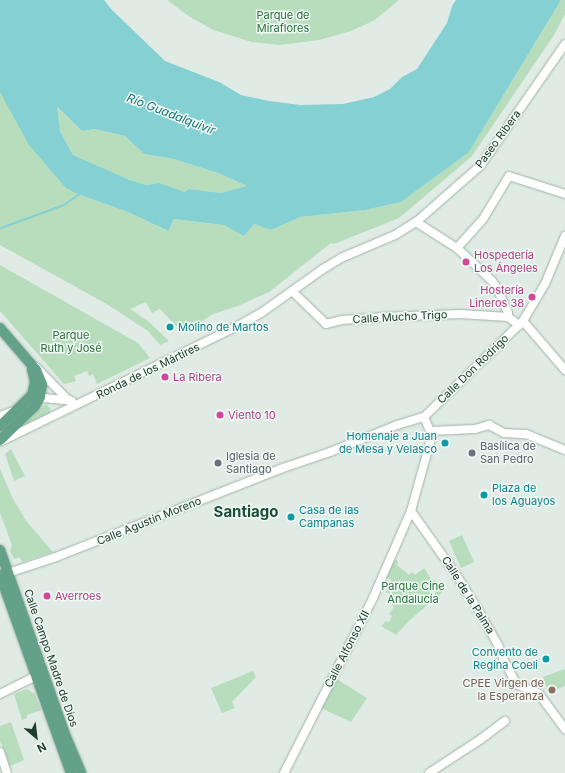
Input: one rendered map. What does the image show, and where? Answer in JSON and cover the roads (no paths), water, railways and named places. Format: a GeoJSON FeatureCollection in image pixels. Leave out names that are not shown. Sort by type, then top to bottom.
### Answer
{"type":"FeatureCollection","features":[{"type":"Feature","properties":{"kind":"main road"},"geometry":{"type":"LineString","coordinates":[[0,328],[27,358],[35,379],[34,389],[39,398]]}},
{"type":"Feature","properties":{"kind":"main road"},"geometry":{"type":"LineString","coordinates":[[0,426],[17,411],[39,398]]}},
{"type":"Feature","properties":{"kind":"main road"},"geometry":{"type":"LineString","coordinates":[[0,441],[32,409],[39,398]]}},
{"type":"Feature","properties":{"kind":"main road","name":"Calle Campo Madre de Dios"},"geometry":{"type":"LineString","coordinates":[[0,550],[3,574],[36,676],[71,773]]}},
{"type":"Feature","properties":{"kind":"main road","name":"Calle Campo Madre de Dios"},"geometry":{"type":"LineString","coordinates":[[3,574],[81,773]]}},
{"type":"Feature","properties":{"kind":"street","name":"Paseo Ribera"},"geometry":{"type":"LineString","coordinates":[[416,222],[481,165],[565,44]]}},
{"type":"Feature","properties":{"kind":"street"},"geometry":{"type":"LineString","coordinates":[[457,248],[483,219],[509,176],[565,194]]}},
{"type":"Feature","properties":{"kind":"street"},"geometry":{"type":"LineString","coordinates":[[416,222],[457,248],[478,267],[497,288],[508,313],[508,317],[521,323],[565,370]]}},
{"type":"Feature","properties":{"kind":"street","name":"Ronda de los Mártires"},"geometry":{"type":"LineString","coordinates":[[0,441],[90,400],[232,329],[261,313],[341,258],[395,235],[416,222]]}},
{"type":"Feature","properties":{"kind":"street","name":"Calle Don Rodrigo"},"geometry":{"type":"LineString","coordinates":[[424,417],[521,323],[545,284],[565,236]]}},
{"type":"Feature","properties":{"kind":"street","name":"Calle Mucho Trigo"},"geometry":{"type":"LineString","coordinates":[[292,291],[326,324],[342,320],[461,314],[508,317]]}},
{"type":"Feature","properties":{"kind":"street"},"geometry":{"type":"LineString","coordinates":[[27,358],[67,399],[72,401]]}},
{"type":"Feature","properties":{"kind":"street"},"geometry":{"type":"LineString","coordinates":[[39,398],[72,401],[90,400]]}},
{"type":"Feature","properties":{"kind":"street"},"geometry":{"type":"LineString","coordinates":[[39,398],[51,402],[55,409],[51,417]]}},
{"type":"Feature","properties":{"kind":"street"},"geometry":{"type":"LineString","coordinates":[[0,416],[17,411]]}},
{"type":"Feature","properties":{"kind":"street"},"geometry":{"type":"LineString","coordinates":[[424,417],[430,431],[475,429],[489,426],[504,433],[520,435],[526,434],[565,450]]}},
{"type":"Feature","properties":{"kind":"street","name":"Calle Agustín Moreno"},"geometry":{"type":"LineString","coordinates":[[3,574],[86,546],[252,479],[330,452],[397,425],[424,417]]}},
{"type":"Feature","properties":{"kind":"street","name":"Calle Alfonso XII"},"geometry":{"type":"LineString","coordinates":[[285,773],[374,598],[411,511],[429,449],[430,431]]}},
{"type":"Feature","properties":{"kind":"street","name":"Calle de la Palma"},"geometry":{"type":"LineString","coordinates":[[411,511],[457,576],[477,608],[498,645],[502,658],[516,684],[539,694],[565,729]]}},
{"type":"Feature","properties":{"kind":"street"},"geometry":{"type":"LineString","coordinates":[[0,694],[36,676]]}},
{"type":"Feature","properties":{"kind":"street"},"geometry":{"type":"LineString","coordinates":[[429,773],[481,739],[505,721]]}},
{"type":"Feature","properties":{"kind":"street"},"geometry":{"type":"LineString","coordinates":[[0,752],[7,773]]}},
{"type":"Feature","properties":{"kind":"water","name":"Río Guadalquivir"},"geometry":{"type":"Polygon","coordinates":[[[0,0],[104,0],[111,9],[165,61],[219,82],[241,95],[269,101],[300,105],[343,104],[374,97],[390,89],[402,77],[417,69],[447,23],[452,6],[456,0],[561,0],[469,152],[401,202],[365,210],[300,217],[271,230],[254,224],[244,236],[224,225],[174,219],[168,231],[128,212],[75,193],[66,188],[29,145],[0,92],[0,0]],[[57,107],[60,131],[73,155],[130,180],[146,185],[159,183],[185,192],[189,189],[221,193],[247,186],[221,174],[174,159],[144,154],[125,136],[95,129],[82,131],[57,107]]]}},
{"type":"Feature","properties":{"kind":"waterway"},"geometry":{"type":"LineString","coordinates":[[1,228],[64,205],[80,194]]}},
{"type":"Feature","properties":{"kind":"place","name":"Hospedería Los Ángeles"},"geometry":{"type":"Point","coordinates":[466,262]}},
{"type":"Feature","properties":{"kind":"place","name":"Hostería Lineros 38"},"geometry":{"type":"Point","coordinates":[532,297]}},
{"type":"Feature","properties":{"kind":"place","name":"Molino de Martos"},"geometry":{"type":"Point","coordinates":[170,327]}},
{"type":"Feature","properties":{"kind":"place","name":"La Ribera"},"geometry":{"type":"Point","coordinates":[165,377]}},
{"type":"Feature","properties":{"kind":"place","name":"Viento 10"},"geometry":{"type":"Point","coordinates":[220,415]}},
{"type":"Feature","properties":{"kind":"place","name":"Homenaje a Juan de Mesa y Velasco"},"geometry":{"type":"Point","coordinates":[445,443]}},
{"type":"Feature","properties":{"kind":"place","name":"Basílica de San Pedro"},"geometry":{"type":"Point","coordinates":[472,453]}},
{"type":"Feature","properties":{"kind":"place","name":"Iglesia de Santiago"},"geometry":{"type":"Point","coordinates":[218,463]}},
{"type":"Feature","properties":{"kind":"place","name":"Plaza de los Aguayos"},"geometry":{"type":"Point","coordinates":[484,495]}},
{"type":"Feature","properties":{"kind":"place","name":"Casa de las Campanas"},"geometry":{"type":"Point","coordinates":[291,517]}},
{"type":"Feature","properties":{"kind":"place","name":"Averroes"},"geometry":{"type":"Point","coordinates":[47,596]}},
{"type":"Feature","properties":{"kind":"place","name":"Convento de Regina Coeli"},"geometry":{"type":"Point","coordinates":[546,659]}},
{"type":"Feature","properties":{"kind":"place","name":"CPEE Virgen de la Esperanza"},"geometry":{"type":"Point","coordinates":[552,690]}},
{"type":"Feature","properties":{"kind":"district","name":"Santiago"},"geometry":{"type":"Point","coordinates":[246,512]}},
{"type":"Feature","properties":{"kind":"park label","name":"Parque de Miraflores"},"geometry":{"type":"Point","coordinates":[283,22]}},
{"type":"Feature","properties":{"kind":"park label","name":"Parque Ruth y José"},"geometry":{"type":"Point","coordinates":[71,342]}},
{"type":"Feature","properties":{"kind":"park label","name":"Parque Cine Andalucía"},"geometry":{"type":"Point","coordinates":[413,593]}}]}
